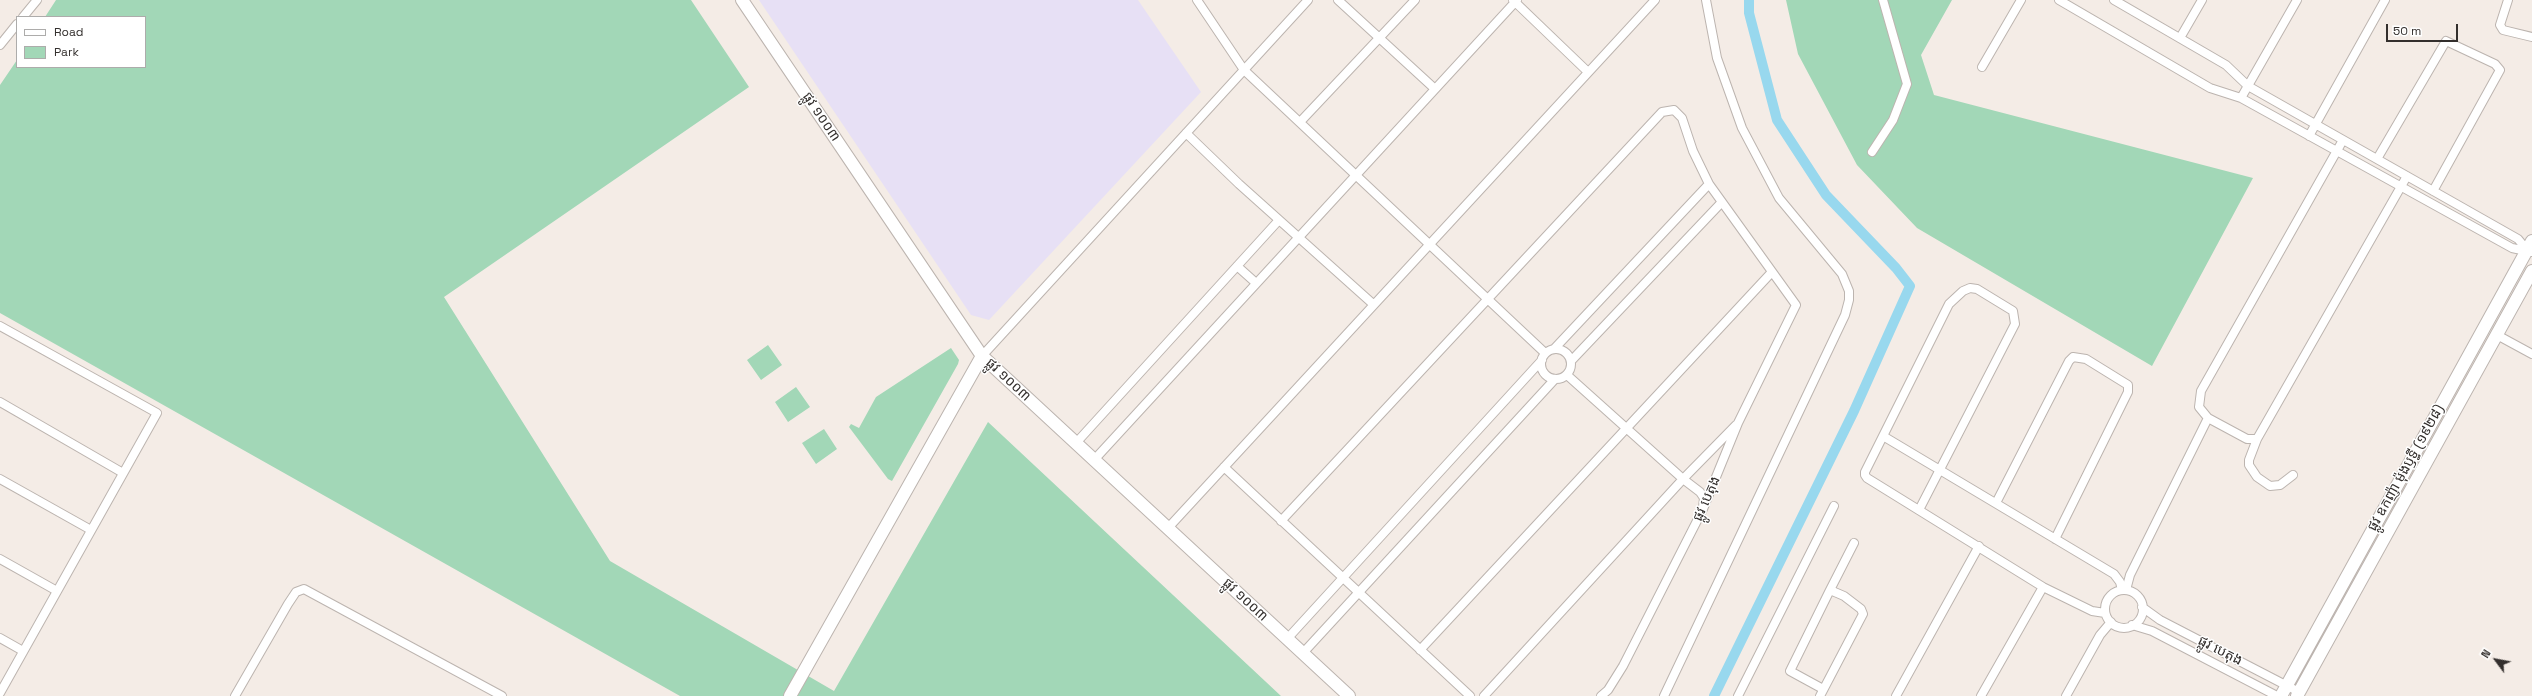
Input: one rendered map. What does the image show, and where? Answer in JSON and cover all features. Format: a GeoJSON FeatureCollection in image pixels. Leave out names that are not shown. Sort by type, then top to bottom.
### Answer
{"type":"FeatureCollection","features":[{"type":"Feature","properties":{"kind":"main road","name":"ផ្លូវ ១០០៣"},"geometry":{"type":"LineString","coordinates":[[742,0],[982,356],[1349,696]]}},
{"type":"Feature","properties":{"kind":"main road","name":"ផ្លូវ ឧកញ៉ា ម៉ុងឫទ្ធី (១៩២៨)"},"geometry":{"type":"LineString","coordinates":[[2284,691],[2530,248]]}},
{"type":"Feature","properties":{"kind":"main road","name":"ផ្លូវ ឧកញ៉ា ម៉ុងឫទ្ធី (១៩២៨)"},"geometry":{"type":"LineString","coordinates":[[2298,694],[2532,271]]}},
{"type":"Feature","properties":{"kind":"main road"},"geometry":{"type":"LineString","coordinates":[[790,696],[982,356]]}},
{"type":"Feature","properties":{"kind":"street"},"geometry":{"type":"LineString","coordinates":[[24,16],[37,0]]}},
{"type":"Feature","properties":{"kind":"street"},"geometry":{"type":"LineString","coordinates":[[1197,0],[1244,70],[1489,300],[1543,357],[1544,373],[1555,379]]}},
{"type":"Feature","properties":{"kind":"street"},"geometry":{"type":"LineString","coordinates":[[1297,0],[1301,7]]}},
{"type":"Feature","properties":{"kind":"street"},"geometry":{"type":"LineString","coordinates":[[982,356],[1308,0]]}},
{"type":"Feature","properties":{"kind":"street"},"geometry":{"type":"LineString","coordinates":[[1338,0],[1435,89]]}},
{"type":"Feature","properties":{"kind":"street"},"geometry":{"type":"LineString","coordinates":[[1300,122],[1415,0]]}},
{"type":"Feature","properties":{"kind":"street"},"geometry":{"type":"LineString","coordinates":[[1168,528],[1655,0]]}},
{"type":"Feature","properties":{"kind":"street"},"geometry":{"type":"LineString","coordinates":[[1664,696],[1845,315],[1849,300],[1848,286],[1842,274],[1779,198],[1744,134],[1722,77],[1711,32],[1706,0]]}},
{"type":"Feature","properties":{"kind":"street"},"geometry":{"type":"LineString","coordinates":[[1872,152],[1894,120],[1907,84],[1883,0]]}},
{"type":"Feature","properties":{"kind":"street"},"geometry":{"type":"LineString","coordinates":[[1982,67],[2021,0]]}},
{"type":"Feature","properties":{"kind":"street"},"geometry":{"type":"LineString","coordinates":[[2059,0],[2210,88],[2241,98],[2512,248],[2530,248]]}},
{"type":"Feature","properties":{"kind":"street"},"geometry":{"type":"LineString","coordinates":[[2115,0],[2226,65],[2248,86],[2518,239],[2530,248]]}},
{"type":"Feature","properties":{"kind":"street"},"geometry":{"type":"LineString","coordinates":[[2180,38],[2202,0]]}},
{"type":"Feature","properties":{"kind":"street"},"geometry":{"type":"LineString","coordinates":[[2241,98],[2297,0]]}},
{"type":"Feature","properties":{"kind":"street"},"geometry":{"type":"LineString","coordinates":[[2309,136],[2386,0]]}},
{"type":"Feature","properties":{"kind":"street"},"geometry":{"type":"LineString","coordinates":[[2508,0],[2500,25],[2503,30],[2532,37]]}},
{"type":"Feature","properties":{"kind":"street"},"geometry":{"type":"LineString","coordinates":[[1094,460],[1515,1],[1588,72]]}},
{"type":"Feature","properties":{"kind":"street"},"geometry":{"type":"LineString","coordinates":[[0,45],[16,25]]}},
{"type":"Feature","properties":{"kind":"street"},"geometry":{"type":"LineString","coordinates":[[2377,159],[2446,41],[2495,64],[2500,70],[2433,191]]}},
{"type":"Feature","properties":{"kind":"street"},"geometry":{"type":"LineString","coordinates":[[1281,521],[1489,300],[1662,112],[1674,110],[1682,118],[1694,151],[1709,184],[1771,273],[1625,427],[1420,650]]}},
{"type":"Feature","properties":{"kind":"street"},"geometry":{"type":"LineString","coordinates":[[1186,133],[1298,238],[1373,304]]}},
{"type":"Feature","properties":{"kind":"street"},"geometry":{"type":"LineString","coordinates":[[2257,439],[2247,439],[2208,418],[2199,407],[2201,391],[2343,140]]}},
{"type":"Feature","properties":{"kind":"street"},"geometry":{"type":"LineString","coordinates":[[2292,476],[2280,485],[2270,486],[2257,477],[2249,465],[2249,460],[2257,439],[2407,176]]}},
{"type":"Feature","properties":{"kind":"street"},"geometry":{"type":"LineString","coordinates":[[1287,639],[1543,357],[1554,349],[1709,184]]}},
{"type":"Feature","properties":{"kind":"street"},"geometry":{"type":"LineString","coordinates":[[1571,361],[1721,203]]}},
{"type":"Feature","properties":{"kind":"street"},"geometry":{"type":"LineString","coordinates":[[1076,443],[1279,220]]}},
{"type":"Feature","properties":{"kind":"street"},"geometry":{"type":"LineString","coordinates":[[1237,266],[1256,283]]}},
{"type":"Feature","properties":{"kind":"street","name":"ផ្លូវ បេតុង"},"geometry":{"type":"LineString","coordinates":[[1601,696],[1608,690],[1623,666],[1703,509],[1738,423],[1792,315],[1796,305],[1771,273]]}},
{"type":"Feature","properties":{"kind":"street"},"geometry":{"type":"LineString","coordinates":[[1919,510],[2015,324],[2013,311],[1977,289],[1970,288],[1953,299],[1883,436],[1865,475],[1919,510],[2043,587],[2092,611],[2105,613]]}},
{"type":"Feature","properties":{"kind":"street"},"geometry":{"type":"LineString","coordinates":[[0,326],[157,413],[0,693]]}},
{"type":"Feature","properties":{"kind":"street"},"geometry":{"type":"LineString","coordinates":[[2496,336],[2532,354]]}},
{"type":"Feature","properties":{"kind":"street"},"geometry":{"type":"LineString","coordinates":[[1303,654],[1555,379],[1567,375],[1571,367],[1571,361],[1567,352],[1554,349]]}},
{"type":"Feature","properties":{"kind":"street"},"geometry":{"type":"LineString","coordinates":[[1996,503],[2069,360],[2073,357],[2086,359],[2128,385],[2128,392],[2055,539]]}},
{"type":"Feature","properties":{"kind":"street"},"geometry":{"type":"LineString","coordinates":[[1567,375],[1683,479],[1700,492],[1704,498],[1703,509]]}},
{"type":"Feature","properties":{"kind":"street"},"geometry":{"type":"LineString","coordinates":[[0,402],[123,473]]}},
{"type":"Feature","properties":{"kind":"street"},"geometry":{"type":"LineString","coordinates":[[1883,436],[2114,574],[2124,590],[2137,596],[2142,607],[2140,618],[2132,626],[2121,627],[2111,622],[2105,613],[2106,603],[2109,596],[2124,590],[2208,418]]}},
{"type":"Feature","properties":{"kind":"street"},"geometry":{"type":"LineString","coordinates":[[1484,696],[1683,479],[1738,423]]}},
{"type":"Feature","properties":{"kind":"street"},"geometry":{"type":"LineString","coordinates":[[1224,467],[1470,696]]}},
{"type":"Feature","properties":{"kind":"street"},"geometry":{"type":"LineString","coordinates":[[0,479],[91,530]]}},
{"type":"Feature","properties":{"kind":"street"},"geometry":{"type":"LineString","coordinates":[[1738,696],[1834,506]]}},
{"type":"Feature","properties":{"kind":"street"},"geometry":{"type":"LineString","coordinates":[[1830,590],[1844,596],[1861,609],[1863,614],[1821,693],[1790,671],[1830,590],[1854,543]]}},
{"type":"Feature","properties":{"kind":"street"},"geometry":{"type":"LineString","coordinates":[[1896,696],[1979,546]]}},
{"type":"Feature","properties":{"kind":"street"},"geometry":{"type":"LineString","coordinates":[[0,559],[57,591]]}},
{"type":"Feature","properties":{"kind":"street"},"geometry":{"type":"LineString","coordinates":[[1981,696],[2043,587]]}},
{"type":"Feature","properties":{"kind":"street"},"geometry":{"type":"LineString","coordinates":[[235,696],[288,604],[296,592],[304,589],[502,696]]}},
{"type":"Feature","properties":{"kind":"street","name":"ផ្លូវ បេតុង"},"geometry":{"type":"LineString","coordinates":[[2142,607],[2160,620],[2284,691],[2298,694]]}},
{"type":"Feature","properties":{"kind":"street"},"geometry":{"type":"LineString","coordinates":[[2066,696],[2100,636],[2111,622]]}},
{"type":"Feature","properties":{"kind":"street","name":"ផ្លូវ បេតុង"},"geometry":{"type":"LineString","coordinates":[[2132,626],[2152,631],[2276,696]]}},
{"type":"Feature","properties":{"kind":"street"},"geometry":{"type":"LineString","coordinates":[[0,638],[23,651]]}},
{"type":"Feature","properties":{"kind":"shaded area"},"geometry":{"type":"Polygon","coordinates":[[[759,0],[1138,0],[1201,92],[989,320],[971,315],[759,0]]]}},
{"type":"Feature","properties":{"kind":"green space"},"geometry":{"type":"Polygon","coordinates":[[[56,0],[691,0],[749,87],[444,297],[610,561],[834,691],[988,422],[1281,696],[680,696],[0,313],[0,85],[16,61],[16,68],[146,68],[146,16],[46,16],[56,0]]]}},
{"type":"Feature","properties":{"kind":"green space"},"geometry":{"type":"Polygon","coordinates":[[[1786,0],[1952,0],[1921,55],[1934,95],[2253,178],[2152,366],[1917,228],[1857,165],[1798,54],[1786,0]]]}},
{"type":"Feature","properties":{"kind":"green space"},"geometry":{"type":"Polygon","coordinates":[[[768,345],[782,365],[761,380],[747,360],[768,345]]]}},
{"type":"Feature","properties":{"kind":"green space"},"geometry":{"type":"Polygon","coordinates":[[[951,348],[959,360],[958,364],[892,481],[888,479],[849,427],[851,424],[859,428],[876,397],[951,348]]]}},
{"type":"Feature","properties":{"kind":"green space"},"geometry":{"type":"Polygon","coordinates":[[[796,387],[810,407],[788,422],[775,402],[796,387]]]}},
{"type":"Feature","properties":{"kind":"green space"},"geometry":{"type":"Polygon","coordinates":[[[824,429],[837,449],[816,464],[802,443],[824,429]]]}},
{"type":"Feature","properties":{"kind":"waterway"},"geometry":{"type":"LineString","coordinates":[[1714,696],[1854,411],[1910,286],[1896,268],[1826,195],[1777,120],[1749,13],[1749,0]]}}]}
